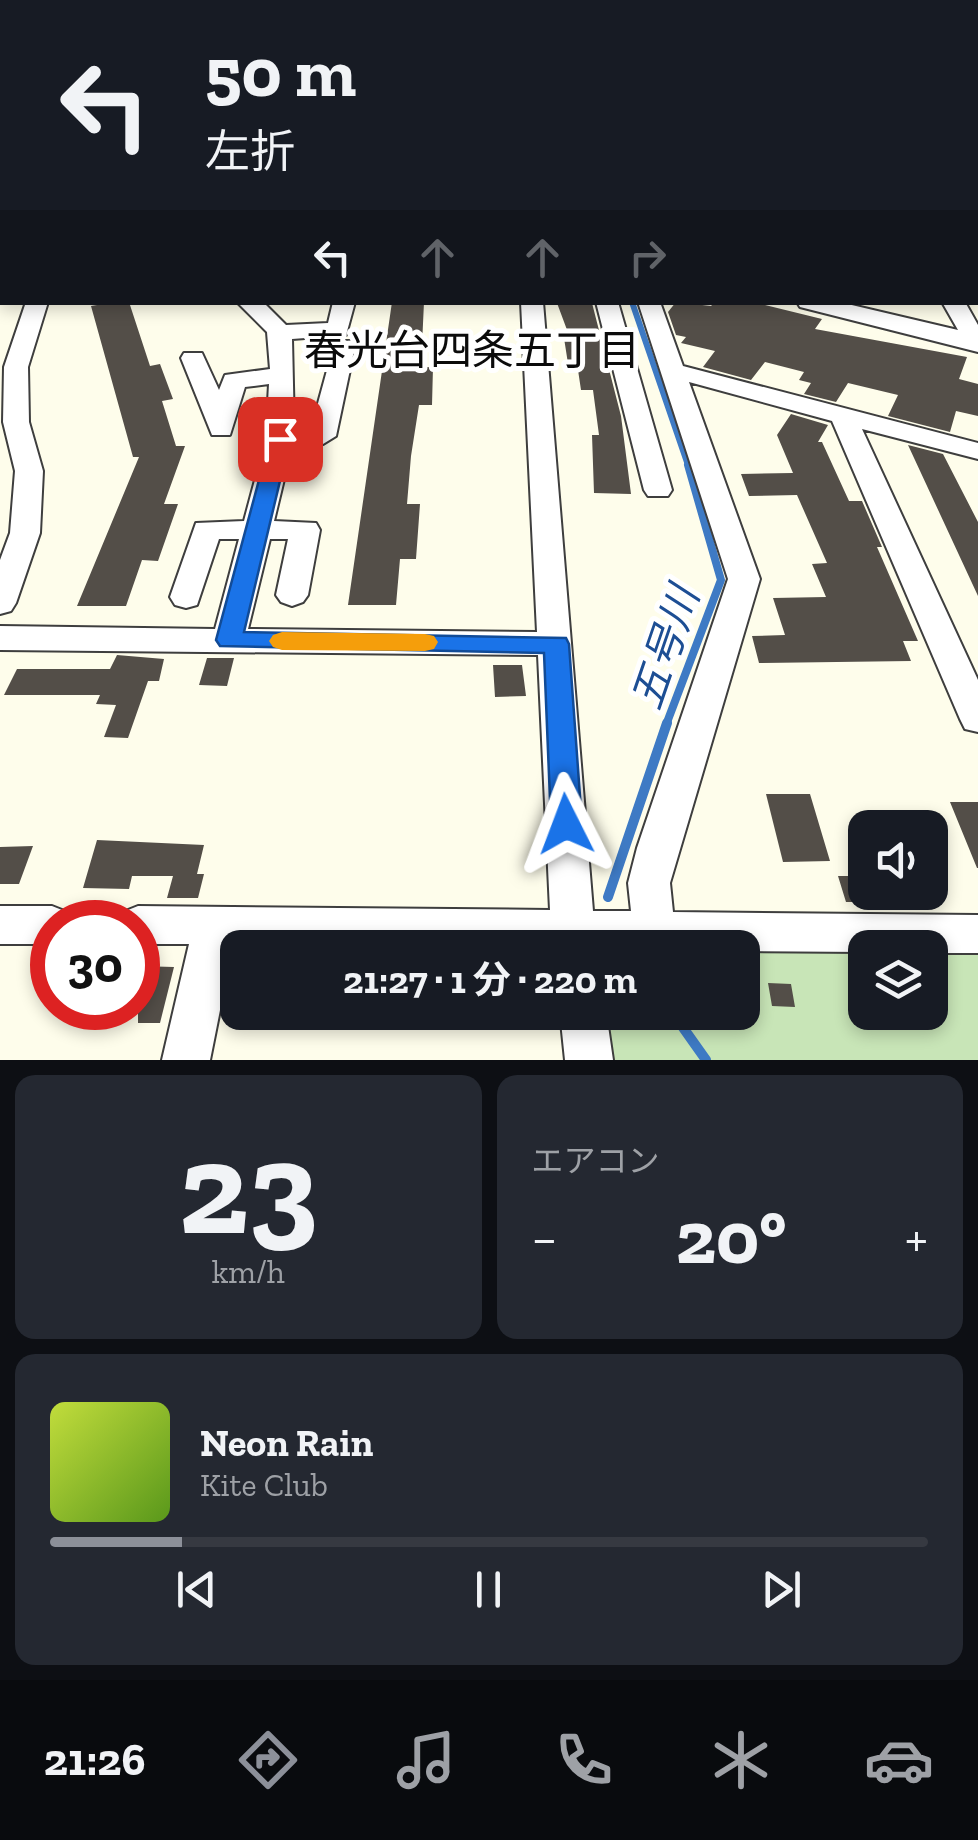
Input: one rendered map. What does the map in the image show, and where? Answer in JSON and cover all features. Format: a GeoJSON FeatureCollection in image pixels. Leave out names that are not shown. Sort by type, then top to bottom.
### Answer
{"type":"FeatureCollection","features":[{"type":"Feature","properties":{"kind":"street"},"geometry":{"type":"LineString","coordinates":[[0,603],[26,534],[28,471],[16,422],[16,367],[36,305]]}},
{"type":"Feature","properties":{"kind":"street"},"geometry":{"type":"LineString","coordinates":[[229,640],[280,439],[279,332],[252,305]]}},
{"type":"Feature","properties":{"kind":"street"},"geometry":{"type":"LineString","coordinates":[[279,332],[338,330],[343,305]]}},
{"type":"Feature","properties":{"kind":"street"},"geometry":{"type":"LineString","coordinates":[[532,305],[572,930]]}},
{"type":"Feature","properties":{"kind":"street"},"geometry":{"type":"LineString","coordinates":[[608,305],[658,490]]}},
{"type":"Feature","properties":{"kind":"street"},"geometry":{"type":"LineString","coordinates":[[650,305],[744,579],[657,848],[648,884],[654,930]]}},
{"type":"Feature","properties":{"kind":"street"},"geometry":{"type":"LineString","coordinates":[[955,305],[977,342]]}},
{"type":"Feature","properties":{"kind":"street"},"geometry":{"type":"LineString","coordinates":[[854,308],[889,311],[977,342]]}},
{"type":"Feature","properties":{"kind":"street"},"geometry":{"type":"LineString","coordinates":[[280,439],[324,436],[342,346]]}},
{"type":"Feature","properties":{"kind":"street"},"geometry":{"type":"LineString","coordinates":[[192,358],[221,428],[234,380],[226,351]]}},
{"type":"Feature","properties":{"kind":"street"},"geometry":{"type":"LineString","coordinates":[[670,370],[978,450]]}},
{"type":"Feature","properties":{"kind":"street"},"geometry":{"type":"LineString","coordinates":[[234,380],[280,376]]}},
{"type":"Feature","properties":{"kind":"street"},"geometry":{"type":"LineString","coordinates":[[843,415],[978,719]]}},
{"type":"Feature","properties":{"kind":"street"},"geometry":{"type":"LineString","coordinates":[[186,597],[207,530],[305,530],[292,595]]}},
{"type":"Feature","properties":{"kind":"street"},"geometry":{"type":"LineString","coordinates":[[0,638],[556,644]]}},
{"type":"Feature","properties":{"kind":"street"},"geometry":{"type":"LineString","coordinates":[[0,925],[30,925]]}},
{"type":"Feature","properties":{"kind":"street"},"geometry":{"type":"LineString","coordinates":[[160,925],[317,930]]}},
{"type":"Feature","properties":{"kind":"street"},"geometry":{"type":"LineString","coordinates":[[186,1060],[215,926]]}},
{"type":"Feature","properties":{"kind":"street"},"geometry":{"type":"LineString","coordinates":[[760,933],[978,934]]}},
{"type":"Feature","properties":{"kind":"street"},"geometry":{"type":"LineString","coordinates":[[585,1030],[589,1060]]}},
{"type":"Feature","properties":{"kind":"green space"},"geometry":{"type":"Polygon","coordinates":[[[760,932],[848,933],[848,1030],[948,1030],[948,933],[978,933],[978,1060],[589,1060],[585,1030],[760,1030],[760,932]]]}},
{"type":"Feature","properties":{"kind":"building"},"geometry":{"type":"Polygon","coordinates":[[[130,305],[150,366],[160,364],[173,399],[162,401],[176,446],[185,446],[164,504],[178,504],[158,561],[142,560],[126,606],[77,606],[139,457],[133,457],[91,306],[130,305]]]}},
{"type":"Feature","properties":{"kind":"building"},"geometry":{"type":"Polygon","coordinates":[[[392,305],[424,305],[421,367],[433,367],[432,405],[419,405],[411,456],[407,504],[420,504],[416,559],[400,559],[396,605],[348,605],[392,305]]]}},
{"type":"Feature","properties":{"kind":"building"},"geometry":{"type":"Polygon","coordinates":[[[558,305],[593,305],[621,416],[631,494],[594,493],[592,435],[599,435],[593,390],[581,390],[578,370],[569,370],[564,338],[570,338],[558,305]]]}},
{"type":"Feature","properties":{"kind":"building"},"geometry":{"type":"Polygon","coordinates":[[[674,305],[765,305],[822,319],[815,329],[967,357],[959,379],[978,384],[978,416],[956,411],[950,432],[888,416],[898,395],[848,383],[836,402],[804,394],[811,383],[799,380],[804,372],[765,362],[751,380],[703,367],[715,351],[681,343],[686,337],[676,335],[668,312],[674,305]]]}},
{"type":"Feature","properties":{"kind":"building"},"geometry":{"type":"Polygon","coordinates":[[[791,414],[828,425],[818,442],[822,442],[849,501],[862,501],[882,547],[877,547],[918,641],[903,641],[911,661],[759,663],[752,636],[785,635],[773,598],[826,597],[812,564],[827,563],[797,495],[749,496],[741,474],[793,473],[777,435],[791,414]]]}},
{"type":"Feature","properties":{"kind":"building"},"geometry":{"type":"Polygon","coordinates":[[[908,445],[943,454],[978,522],[978,596],[908,445]]]}},
{"type":"Feature","properties":{"kind":"building"},"geometry":{"type":"Polygon","coordinates":[[[117,655],[164,659],[159,681],[148,681],[128,738],[104,737],[116,705],[96,704],[100,695],[4,695],[17,669],[110,669],[117,655]]]}},
{"type":"Feature","properties":{"kind":"building"},"geometry":{"type":"Polygon","coordinates":[[[207,658],[234,658],[227,686],[199,685],[207,658]]]}},
{"type":"Feature","properties":{"kind":"building"},"geometry":{"type":"Polygon","coordinates":[[[493,665],[522,665],[526,696],[495,697],[493,665]]]}},
{"type":"Feature","properties":{"kind":"building"},"geometry":{"type":"Polygon","coordinates":[[[766,794],[810,794],[830,861],[783,862],[766,794]]]}},
{"type":"Feature","properties":{"kind":"building"},"geometry":{"type":"Polygon","coordinates":[[[950,802],[978,802],[978,868],[977,868],[950,802]]]}},
{"type":"Feature","properties":{"kind":"building"},"geometry":{"type":"Polygon","coordinates":[[[97,840],[204,845],[197,874],[204,874],[198,898],[167,898],[173,876],[132,876],[129,889],[83,888],[97,840]]]}},
{"type":"Feature","properties":{"kind":"building"},"geometry":{"type":"Polygon","coordinates":[[[33,846],[19,884],[0,884],[0,847],[33,846]]]}},
{"type":"Feature","properties":{"kind":"building"},"geometry":{"type":"Polygon","coordinates":[[[838,876],[848,876],[846,902],[838,876]]]}},
{"type":"Feature","properties":{"kind":"building"},"geometry":{"type":"Polygon","coordinates":[[[160,967],[174,967],[160,1023],[160,967]]]}},
{"type":"Feature","properties":{"kind":"building"},"geometry":{"type":"Polygon","coordinates":[[[768,983],[791,984],[795,1007],[772,1006],[768,983]]]}},
{"type":"Feature","properties":{"kind":"waterway","name":"五号川"},"geometry":{"type":"LineString","coordinates":[[633,305],[688,466]]}},
{"type":"Feature","properties":{"kind":"waterway","name":"五号川"},"geometry":{"type":"LineString","coordinates":[[666,725],[721,580],[688,466]]}},
{"type":"Feature","properties":{"kind":"waterway","name":"五号川"},"geometry":{"type":"LineString","coordinates":[[608,897],[667,723]]}},
{"type":"Feature","properties":{"kind":"waterway","name":"五号川"},"geometry":{"type":"LineString","coordinates":[[685,1030],[706,1060]]}},
{"type":"Feature","properties":{"kind":"slow traffic"},"geometry":{"type":"LineString","coordinates":[[282,641],[425,642]]}},
{"type":"Feature","properties":{"kind":"district","name":"春光台四条五丁目"},"geometry":{"type":"Point","coordinates":[472,350]}},
{"type":"Feature","properties":{"kind":"route"},"geometry":{"type":"LineString","coordinates":[[280,439],[229,640],[556,644],[566,824]]}}]}
